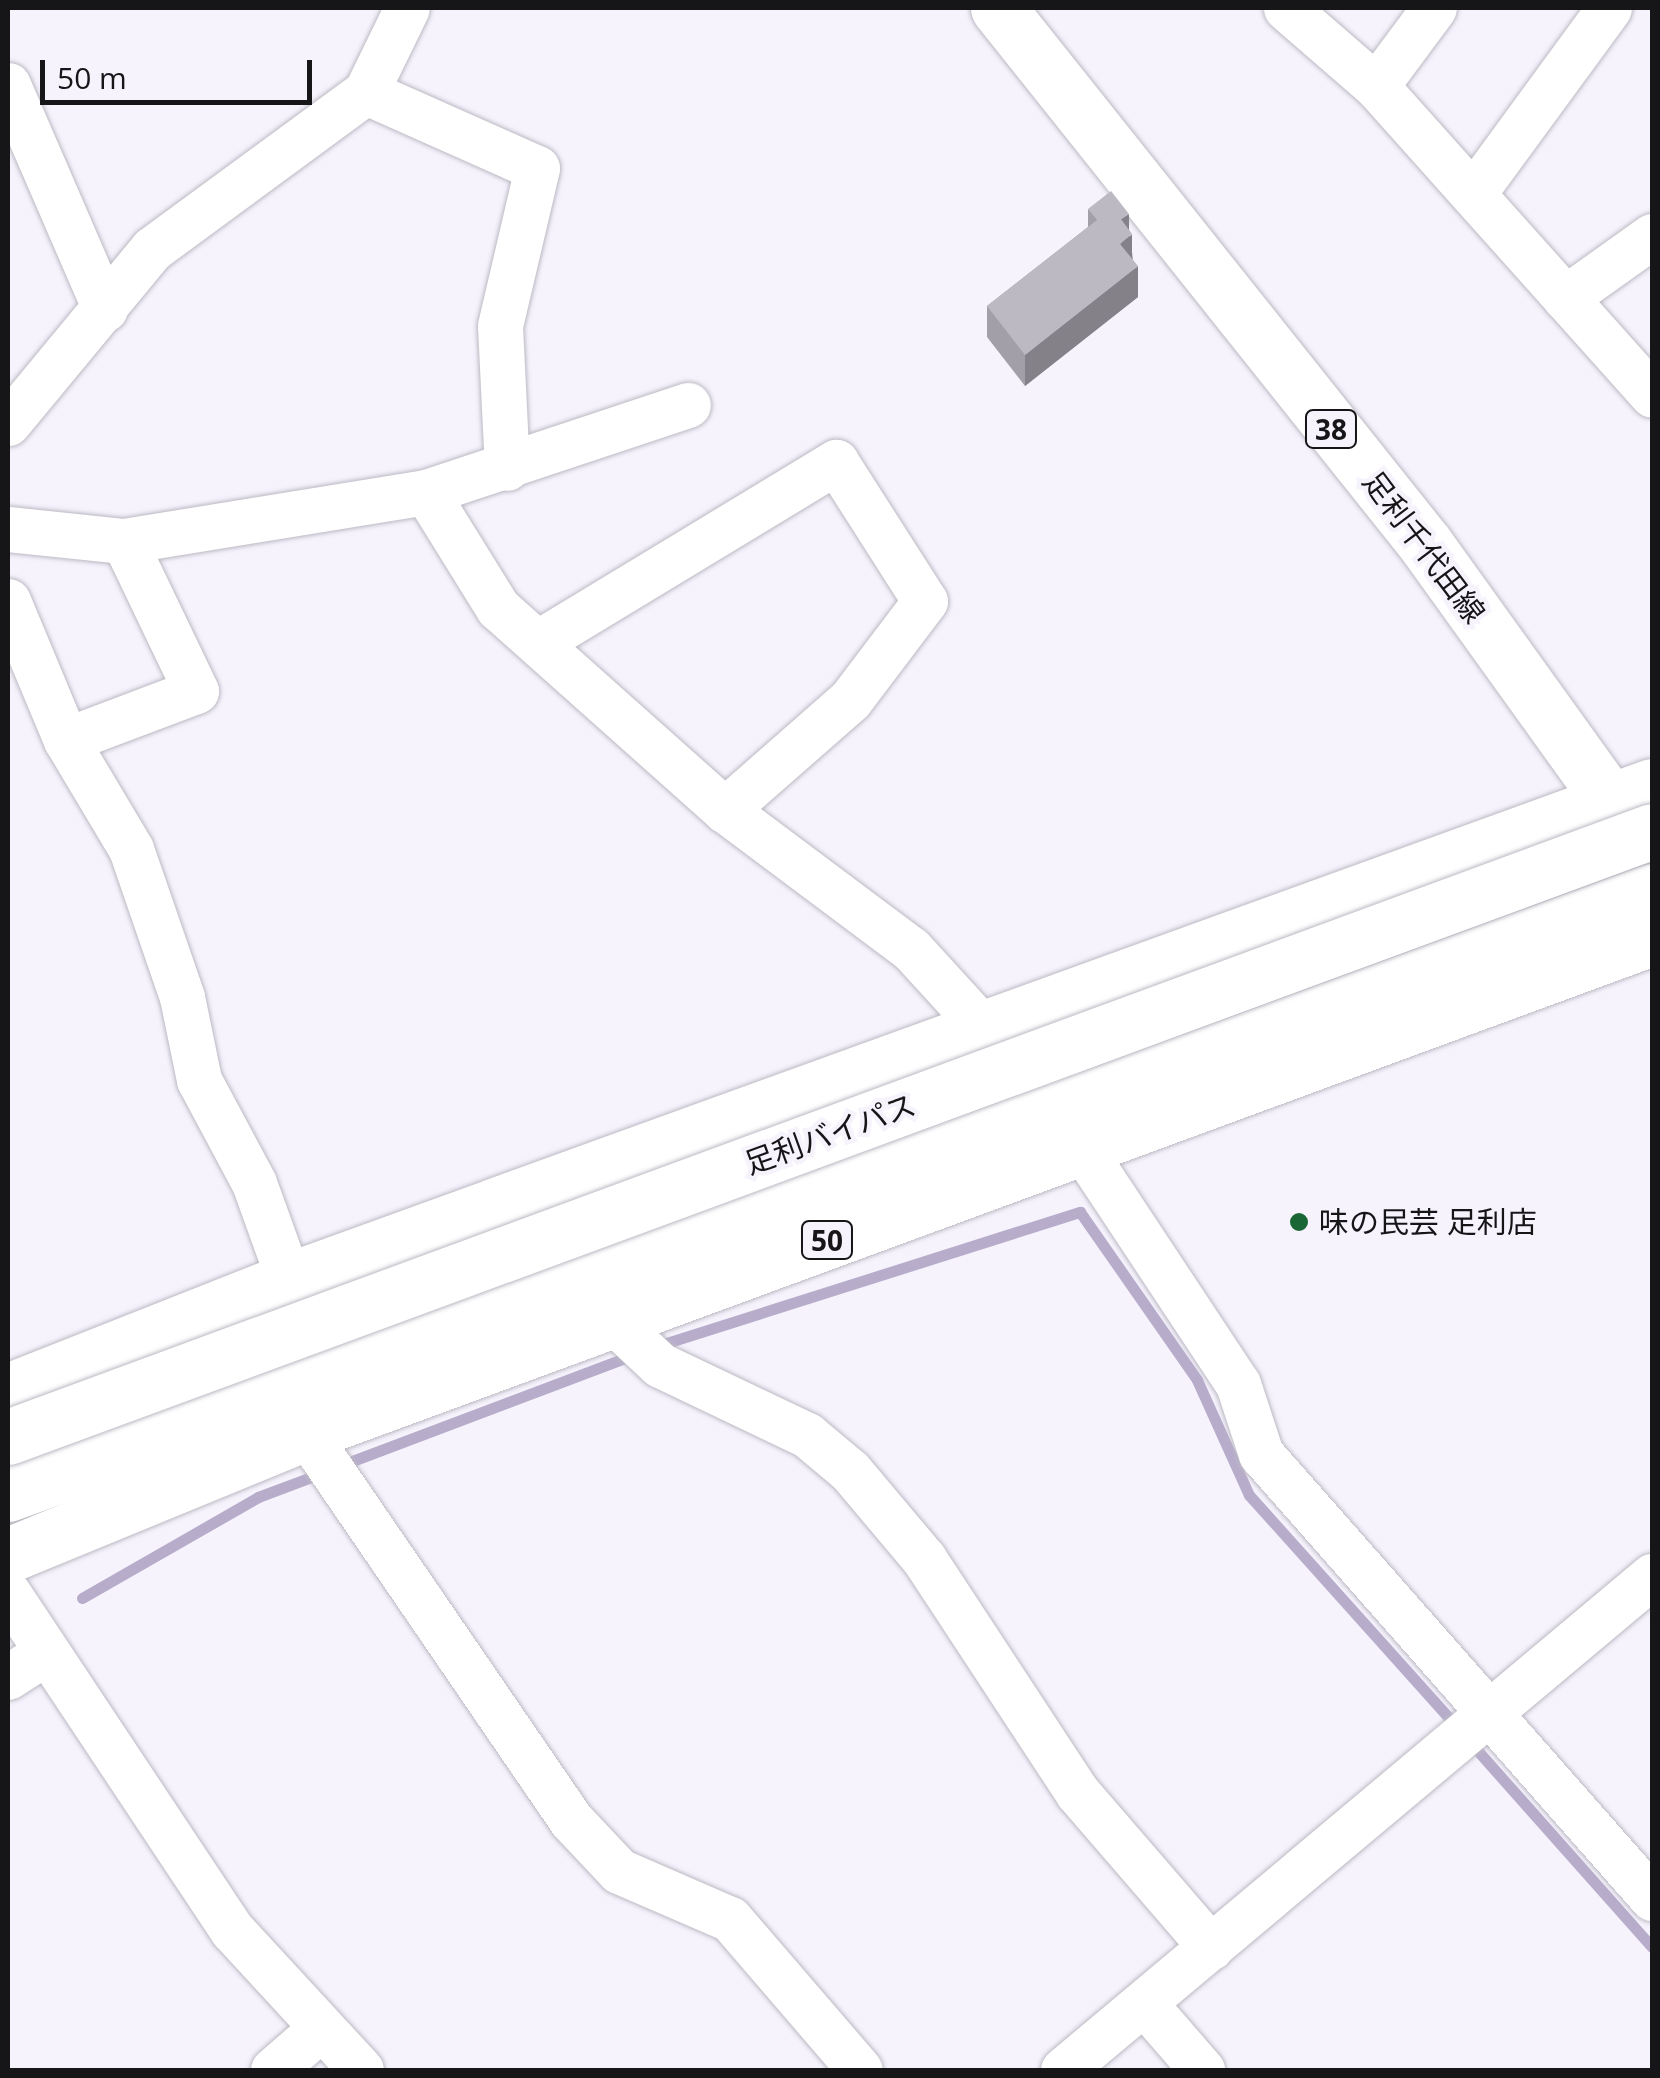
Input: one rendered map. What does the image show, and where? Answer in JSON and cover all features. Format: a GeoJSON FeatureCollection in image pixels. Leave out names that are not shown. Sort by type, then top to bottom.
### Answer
{"type":"FeatureCollection","features":[{"type":"Feature","properties":{"kind":"main road","name":"足利千代田線"},"geometry":{"type":"LineString","coordinates":[[998,8],[1639,806],[1652,860]]}},
{"type":"Feature","properties":{"kind":"main road"},"geometry":{"type":"LineString","coordinates":[[8,1392],[289,1280],[986,1031],[1639,806]]}},
{"type":"Feature","properties":{"kind":"main road","name":"足利バイパス"},"geometry":{"type":"LineString","coordinates":[[8,1437],[1639,806]]}},
{"type":"Feature","properties":{"kind":"main road","name":"足利バイパス"},"geometry":{"type":"LineString","coordinates":[[8,1494],[1652,891]]}},
{"type":"Feature","properties":{"kind":"main road","name":"50"},"geometry":{"type":"LineString","coordinates":[[8,1554],[306,1433],[1652,938]]}},
{"type":"Feature","properties":{"kind":"street"},"geometry":{"type":"LineString","coordinates":[[8,423],[173,231],[366,92],[407,8]]}},
{"type":"Feature","properties":{"kind":"street"},"geometry":{"type":"LineString","coordinates":[[1286,8],[1376,86],[1652,395]]}},
{"type":"Feature","properties":{"kind":"street"},"geometry":{"type":"LineString","coordinates":[[1376,86],[1434,8]]}},
{"type":"Feature","properties":{"kind":"street"},"geometry":{"type":"LineString","coordinates":[[1473,194],[1610,8]]}},
{"type":"Feature","properties":{"kind":"street"},"geometry":{"type":"LineString","coordinates":[[8,85],[105,309]]}},
{"type":"Feature","properties":{"kind":"street"},"geometry":{"type":"LineString","coordinates":[[366,92],[537,168],[500,326],[507,468]]}},
{"type":"Feature","properties":{"kind":"street"},"geometry":{"type":"LineString","coordinates":[[1565,298],[1652,236]]}},
{"type":"Feature","properties":{"kind":"street"},"geometry":{"type":"LineString","coordinates":[[8,529],[124,541],[426,492],[688,406]]}},
{"type":"Feature","properties":{"kind":"street"},"geometry":{"type":"LineString","coordinates":[[542,640],[836,462],[925,601],[850,700],[725,810]]}},
{"type":"Feature","properties":{"kind":"street"},"geometry":{"type":"LineString","coordinates":[[426,492],[498,608],[542,640],[725,810],[911,950],[986,1031]]}},
{"type":"Feature","properties":{"kind":"street"},"geometry":{"type":"LineString","coordinates":[[66,740],[196,691],[124,541]]}},
{"type":"Feature","properties":{"kind":"street"},"geometry":{"type":"LineString","coordinates":[[8,601],[66,740],[131,849],[182,997],[199,1080],[254,1183],[289,1280]]}},
{"type":"Feature","properties":{"kind":"street"},"geometry":{"type":"LineString","coordinates":[[1081,1147],[1238,1384],[1261,1454],[1652,1898]]}},
{"type":"Feature","properties":{"kind":"street"},"geometry":{"type":"LineString","coordinates":[[612,1319],[660,1365],[806,1435],[850,1472],[924,1559],[1077,1792],[1211,1947]]}},
{"type":"Feature","properties":{"kind":"street"},"geometry":{"type":"LineString","coordinates":[[306,1433],[571,1820],[619,1871],[730,1919],[860,2070]]}},
{"type":"Feature","properties":{"kind":"street"},"geometry":{"type":"LineString","coordinates":[[1064,2070],[1652,1576]]}},
{"type":"Feature","properties":{"kind":"street"},"geometry":{"type":"LineString","coordinates":[[8,1593],[232,1930],[319,2030],[361,2070]]}},
{"type":"Feature","properties":{"kind":"street"},"geometry":{"type":"LineString","coordinates":[[8,1678],[46,1653]]}},
{"type":"Feature","properties":{"kind":"street"},"geometry":{"type":"LineString","coordinates":[[1144,2003],[1202,2070]]}},
{"type":"Feature","properties":{"kind":"street"},"geometry":{"type":"LineString","coordinates":[[274,2070],[319,2030]]}},
{"type":"Feature","properties":{"kind":"building"},"geometry":{"type":"Polygon","coordinates":[[[1111,191],[1129,214],[1121,219],[1132,234],[1120,244],[1138,266],[1025,355],[987,306],[1097,220],[1088,209],[1111,191]]]}},
{"type":"Feature","properties":{"kind":"waterway"},"geometry":{"type":"LineString","coordinates":[[657,1346],[1080,1212],[1197,1380],[1249,1495],[1457,1727]]}},
{"type":"Feature","properties":{"kind":"waterway"},"geometry":{"type":"LineString","coordinates":[[339,1466],[635,1354]]}},
{"type":"Feature","properties":{"kind":"waterway"},"geometry":{"type":"LineString","coordinates":[[82,1598],[258,1497],[322,1473]]}},
{"type":"Feature","properties":{"kind":"waterway"},"geometry":{"type":"LineString","coordinates":[[1469,1741],[1652,1947]]}},
{"type":"Feature","properties":{"kind":"place","name":"味の民芸 足利店"},"geometry":{"type":"Point","coordinates":[1299,1222]}}]}
